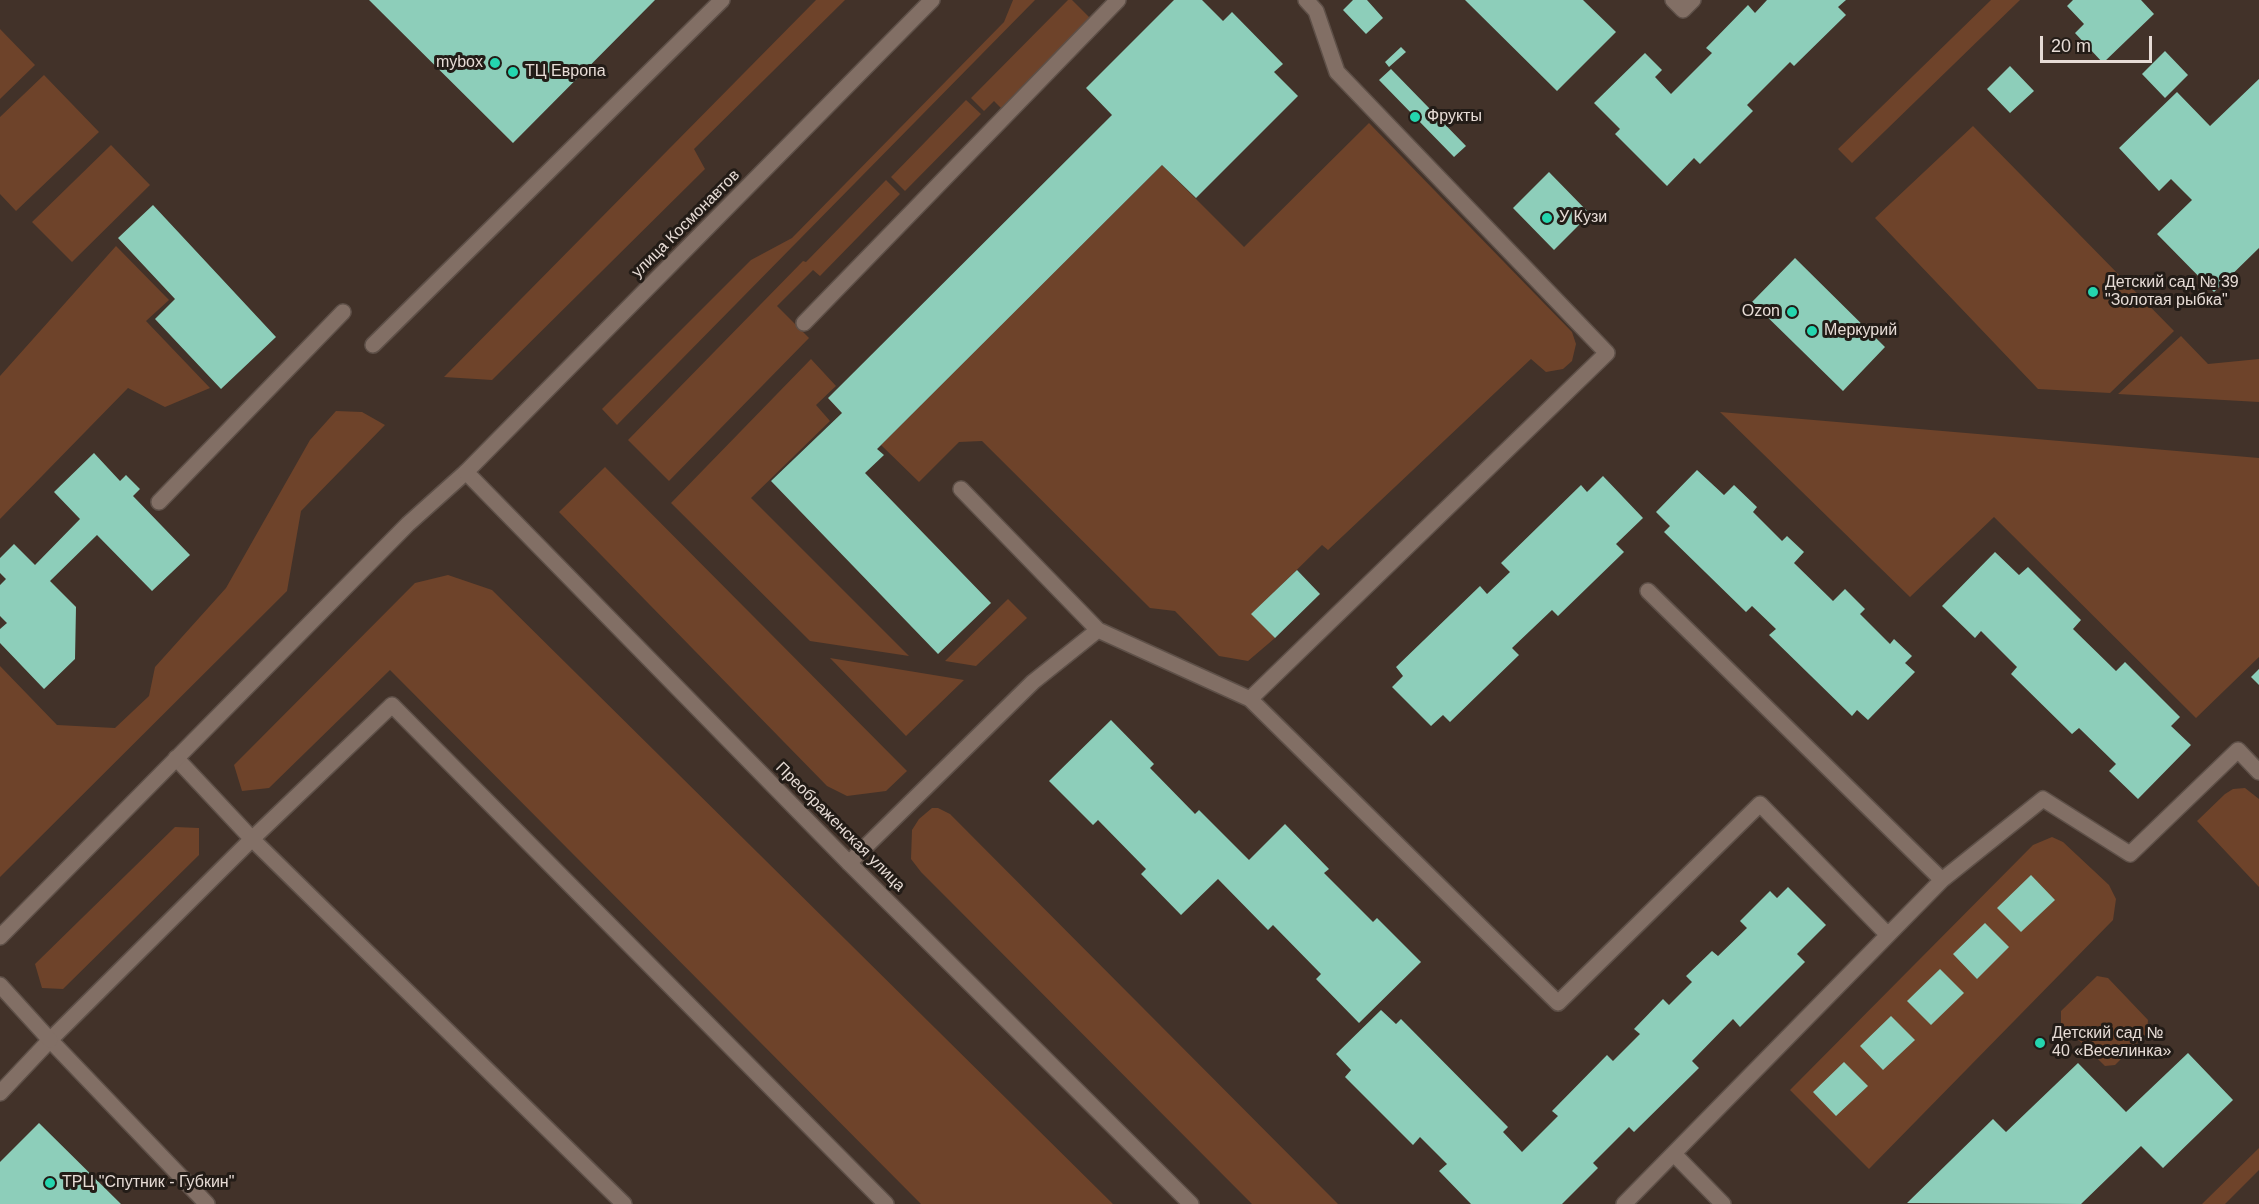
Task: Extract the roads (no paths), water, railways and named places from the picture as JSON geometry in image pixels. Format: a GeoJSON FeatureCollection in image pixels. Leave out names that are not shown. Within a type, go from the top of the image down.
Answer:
{"type":"FeatureCollection","features":[{"type":"Feature","properties":{"kind":"main road"},"geometry":{"type":"LineString","coordinates":[[373,345],[722,0]]}},
{"type":"Feature","properties":{"kind":"main road","name":"улица Космонавтов"},"geometry":{"type":"LineString","coordinates":[[0,937],[408,524],[466,472],[932,0]]}},
{"type":"Feature","properties":{"kind":"main road"},"geometry":{"type":"LineString","coordinates":[[804,322],[1118,0]]}},
{"type":"Feature","properties":{"kind":"main road"},"geometry":{"type":"LineString","coordinates":[[1250,699],[1607,353],[1337,72],[1316,11],[1306,0]]}},
{"type":"Feature","properties":{"kind":"main road"},"geometry":{"type":"LineString","coordinates":[[1673,0],[1683,10],[1693,0]]}},
{"type":"Feature","properties":{"kind":"main road"},"geometry":{"type":"LineString","coordinates":[[159,502],[343,312]]}},
{"type":"Feature","properties":{"kind":"main road","name":"Преображенская улица"},"geometry":{"type":"LineString","coordinates":[[466,472],[849,862],[1191,1204]]}},
{"type":"Feature","properties":{"kind":"main road"},"geometry":{"type":"LineString","coordinates":[[961,489],[1098,630],[1250,699],[1558,1003],[1760,804],[1887,934]]}},
{"type":"Feature","properties":{"kind":"main road"},"geometry":{"type":"LineString","coordinates":[[1648,591],[1942,880]]}},
{"type":"Feature","properties":{"kind":"main road"},"geometry":{"type":"LineString","coordinates":[[849,862],[1033,682],[1098,630]]}},
{"type":"Feature","properties":{"kind":"main road"},"geometry":{"type":"LineString","coordinates":[[0,1093],[50,1040],[252,839],[392,705],[886,1204]]}},
{"type":"Feature","properties":{"kind":"main road"},"geometry":{"type":"LineString","coordinates":[[1624,1204],[1942,880],[2043,800],[2130,854],[2238,750],[2259,772]]}},
{"type":"Feature","properties":{"kind":"main road"},"geometry":{"type":"LineString","coordinates":[[176,758],[252,839],[624,1204]]}},
{"type":"Feature","properties":{"kind":"main road"},"geometry":{"type":"LineString","coordinates":[[0,985],[207,1204]]}},
{"type":"Feature","properties":{"kind":"main road"},"geometry":{"type":"LineString","coordinates":[[1674,1154],[1723,1204]]}},
{"type":"Feature","properties":{"kind":"place","name":"mybox"},"geometry":{"type":"Point","coordinates":[495,63]}},
{"type":"Feature","properties":{"kind":"place","name":"ТЦ Европа"},"geometry":{"type":"Point","coordinates":[513,72]}},
{"type":"Feature","properties":{"kind":"place","name":"Фрукты"},"geometry":{"type":"Point","coordinates":[1415,117]}},
{"type":"Feature","properties":{"kind":"place","name":"У Кузи"},"geometry":{"type":"Point","coordinates":[1547,218]}},
{"type":"Feature","properties":{"kind":"place","name":"Детский сад № 39 \"Золотая рыбка\""},"geometry":{"type":"Point","coordinates":[2093,292]}},
{"type":"Feature","properties":{"kind":"place","name":"Ozon"},"geometry":{"type":"Point","coordinates":[1792,312]}},
{"type":"Feature","properties":{"kind":"place","name":"Меркурий"},"geometry":{"type":"Point","coordinates":[1812,331]}},
{"type":"Feature","properties":{"kind":"place","name":"Детский сад № 40 «Веселинка»"},"geometry":{"type":"Point","coordinates":[2040,1043]}},
{"type":"Feature","properties":{"kind":"place","name":"ТРЦ \"Спутник - Губкин\""},"geometry":{"type":"Point","coordinates":[50,1183]}}]}
